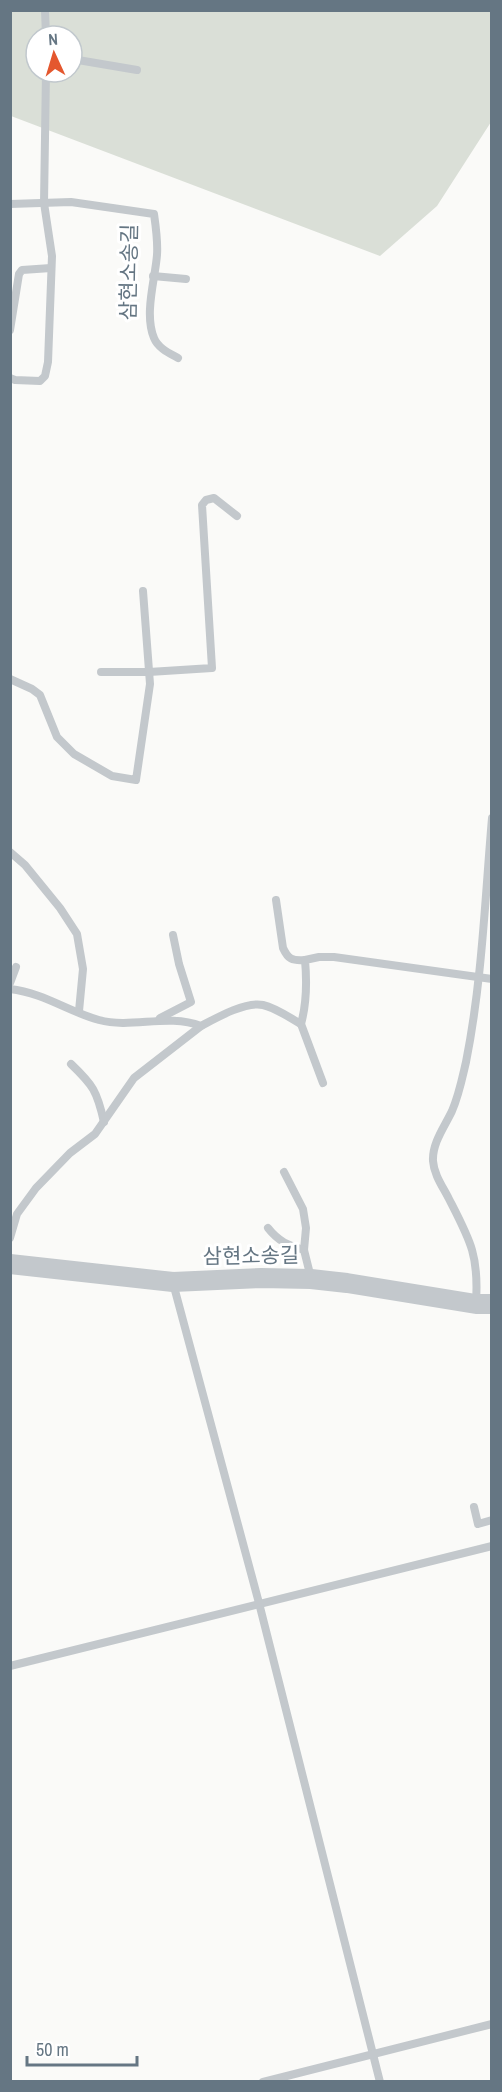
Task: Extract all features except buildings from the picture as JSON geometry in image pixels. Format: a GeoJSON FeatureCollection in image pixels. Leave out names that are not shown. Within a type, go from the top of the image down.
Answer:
{"type":"FeatureCollection","features":[{"type":"Feature","properties":{"kind":"street","name":"삼현소송길"},"geometry":{"type":"LineString","coordinates":[[10,1264],[173,1282],[261,1278],[347,1282],[484,1304]]}},
{"type":"Feature","properties":{"kind":"lane"},"geometry":{"type":"LineString","coordinates":[[84,61],[137,70]]}},
{"type":"Feature","properties":{"kind":"lane"},"geometry":{"type":"LineString","coordinates":[[10,378],[15,381],[40,381],[45,376],[48,362],[52,256],[44,203],[46,84]]}},
{"type":"Feature","properties":{"kind":"lane","name":"삼현소송길"},"geometry":{"type":"LineString","coordinates":[[10,204],[71,202],[154,213],[157,237],[151,315],[154,339],[162,349],[178,358]]}},
{"type":"Feature","properties":{"kind":"lane"},"geometry":{"type":"LineString","coordinates":[[10,330],[19,274],[22,270],[51,268]]}},
{"type":"Feature","properties":{"kind":"lane"},"geometry":{"type":"LineString","coordinates":[[153,276],[186,279]]}},
{"type":"Feature","properties":{"kind":"lane"},"geometry":{"type":"LineString","coordinates":[[101,672],[212,668],[202,505],[206,500],[214,498],[237,516]]}},
{"type":"Feature","properties":{"kind":"lane"},"geometry":{"type":"LineString","coordinates":[[10,679],[40,695],[57,737],[74,754],[112,776],[136,780],[150,684],[143,591]]}},
{"type":"Feature","properties":{"kind":"lane"},"geometry":{"type":"LineString","coordinates":[[484,1304],[468,1236],[436,1174],[433,1161],[440,1134],[460,1091],[469,1046],[479,977],[492,818]]}},
{"type":"Feature","properties":{"kind":"lane"},"geometry":{"type":"LineString","coordinates":[[10,852],[25,865],[60,908],[77,934],[83,969],[79,1011]]}},
{"type":"Feature","properties":{"kind":"lane"},"geometry":{"type":"LineString","coordinates":[[276,900],[283,948],[289,958],[305,960],[334,957],[492,979]]}},
{"type":"Feature","properties":{"kind":"lane"},"geometry":{"type":"LineString","coordinates":[[154,1021],[191,1002],[173,935]]}},
{"type":"Feature","properties":{"kind":"lane"},"geometry":{"type":"LineString","coordinates":[[305,960],[306,997],[301,1024],[323,1083]]}},
{"type":"Feature","properties":{"kind":"lane"},"geometry":{"type":"LineString","coordinates":[[10,983],[16,967]]}},
{"type":"Feature","properties":{"kind":"lane"},"geometry":{"type":"LineString","coordinates":[[10,988],[41,996],[98,1019],[117,1023],[182,1020],[201,1026]]}},
{"type":"Feature","properties":{"kind":"lane"},"geometry":{"type":"LineString","coordinates":[[10,1238],[17,1214],[36,1188],[70,1153],[95,1134],[134,1078],[201,1026],[225,1014],[253,1005],[264,1005],[301,1024]]}},
{"type":"Feature","properties":{"kind":"lane"},"geometry":{"type":"LineString","coordinates":[[71,1064],[97,1093],[104,1122]]}},
{"type":"Feature","properties":{"kind":"lane"},"geometry":{"type":"LineString","coordinates":[[284,1172],[303,1209],[306,1228],[304,1250],[311,1279]]}},
{"type":"Feature","properties":{"kind":"lane"},"geometry":{"type":"LineString","coordinates":[[268,1228],[283,1244],[304,1250]]}},
{"type":"Feature","properties":{"kind":"lane"},"geometry":{"type":"LineString","coordinates":[[173,1282],[259,1604],[380,2082]]}},
{"type":"Feature","properties":{"kind":"lane"},"geometry":{"type":"LineString","coordinates":[[474,1507],[478,1524],[492,1520]]}},
{"type":"Feature","properties":{"kind":"lane"},"geometry":{"type":"LineString","coordinates":[[10,1666],[492,1546]]}},
{"type":"Feature","properties":{"kind":"lane"},"geometry":{"type":"LineString","coordinates":[[263,2082],[492,2024]]}},
{"type":"Feature","properties":{"kind":"shaded area"},"geometry":{"type":"Polygon","coordinates":[[[10,11],[491,11],[491,122],[437,206],[380,256],[11,116],[10,11]]]}}]}
